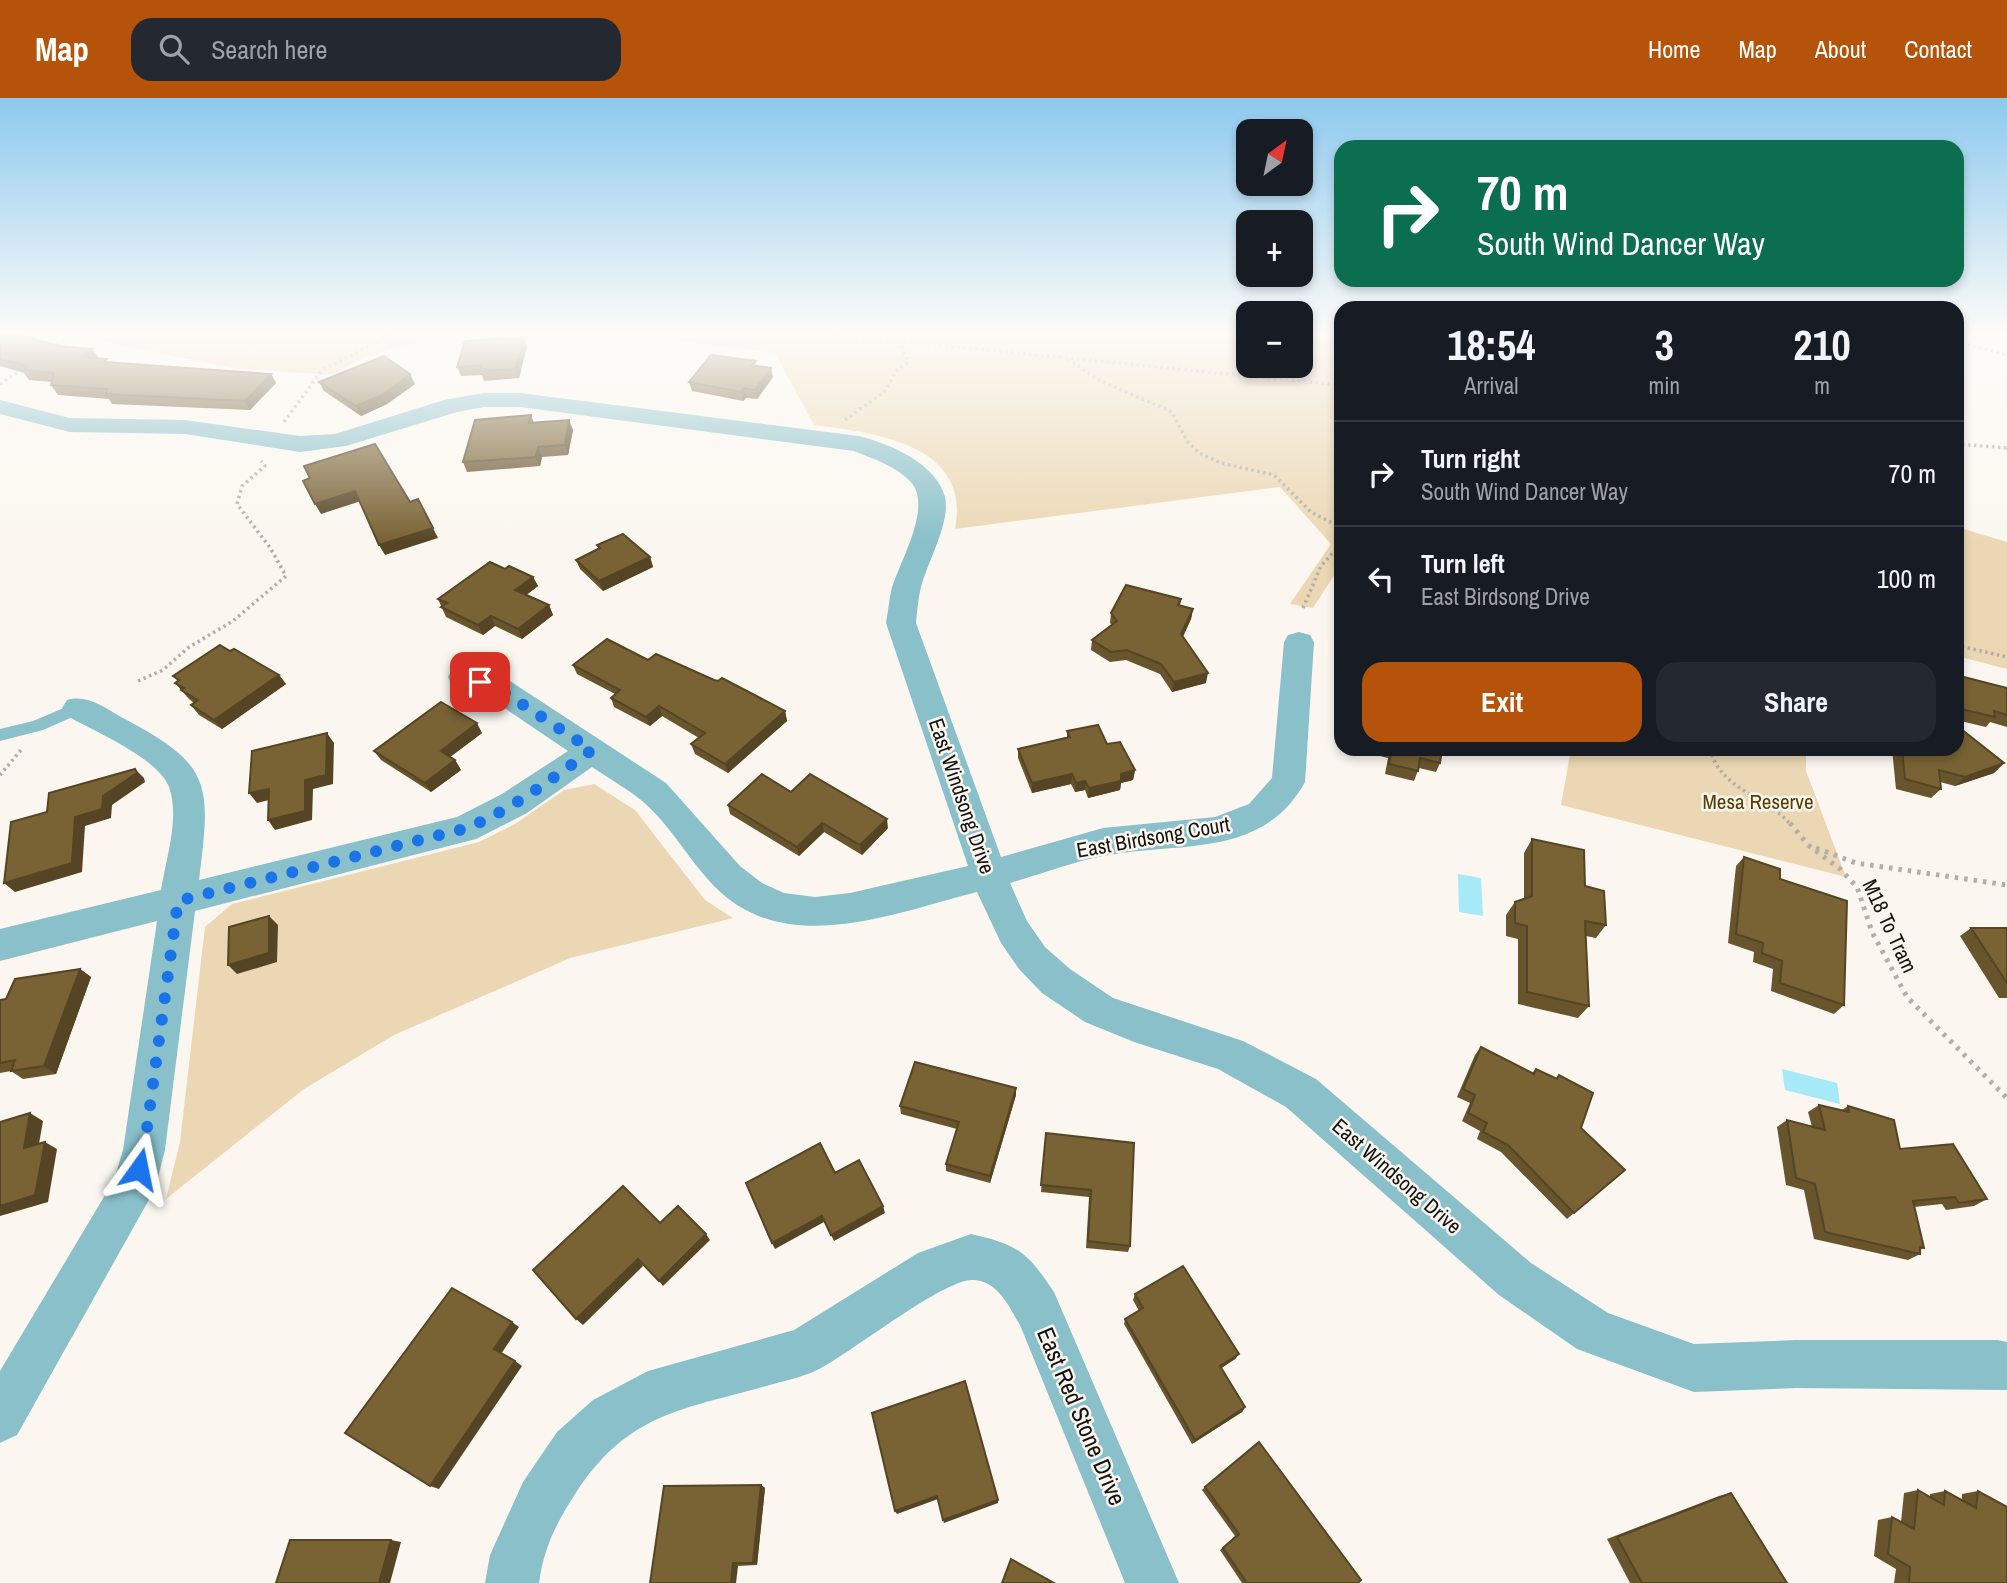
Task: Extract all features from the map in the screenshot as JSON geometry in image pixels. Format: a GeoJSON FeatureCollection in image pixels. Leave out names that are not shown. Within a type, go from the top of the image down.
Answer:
{"type":"FeatureCollection","features":[{"type":"Feature","properties":{"kind":"street","name":"East Windsong Drive"},"geometry":{"type":"LineString","coordinates":[[0,407],[70,425],[196,428],[300,444],[350,438],[464,403]]}},
{"type":"Feature","properties":{"kind":"street","name":"East Windsong Drive"},"geometry":{"type":"LineString","coordinates":[[545,403],[859,444],[886,453],[909,465],[924,480],[934,500],[930,523],[901,603],[901,623],[990,875],[1014,932],[1032,958],[1056,981],[1099,1010],[1229,1054],[1301,1093],[1515,1279],[1594,1332],[1694,1368],[1796,1364],[2007,1366]]}},
{"type":"Feature","properties":{"kind":"street","name":"East Birdsong Court"},"geometry":{"type":"LineString","coordinates":[[463,677],[496,687],[654,792],[727,876],[749,894],[780,908],[815,912],[850,908],[990,875],[1103,842],[1217,830],[1261,813],[1289,782],[1299,642]]}},
{"type":"Feature","properties":{"kind":"street"},"geometry":{"type":"LineString","coordinates":[[0,1418],[133,1189],[144,1150],[189,819],[188,797],[182,777],[169,761],[78,708]]}},
{"type":"Feature","properties":{"kind":"street"},"geometry":{"type":"LineString","coordinates":[[0,945],[464,829],[497,816],[526,799],[592,750]]}},
{"type":"Feature","properties":{"kind":"street","name":"East Red Stone Drive"},"geometry":{"type":"LineString","coordinates":[[512,1583],[516,1555],[541,1500],[575,1450],[610,1417],[648,1395],[804,1350],[934,1269],[971,1257],[994,1262],[1014,1275],[1037,1309],[1152,1583]]}},
{"type":"Feature","properties":{"kind":"lane"},"geometry":{"type":"LineString","coordinates":[[0,735],[37,726],[78,708]]}},
{"type":"Feature","properties":{"kind":"path"},"geometry":{"type":"LineString","coordinates":[[280,428],[298,403]]}},
{"type":"Feature","properties":{"kind":"path"},"geometry":{"type":"LineString","coordinates":[[842,423],[869,403]]}},
{"type":"Feature","properties":{"kind":"path"},"geometry":{"type":"LineString","coordinates":[[1152,403],[1172,412],[1187,441],[1199,453],[1222,463],[1255,468],[1274,475],[1311,512],[1334,524]]}},
{"type":"Feature","properties":{"kind":"path"},"geometry":{"type":"LineString","coordinates":[[1964,445],[2007,449]]}},
{"type":"Feature","properties":{"kind":"path"},"geometry":{"type":"LineString","coordinates":[[138,681],[163,670],[188,647],[233,621],[286,576],[271,549],[237,504],[236,499],[248,477],[265,466],[261,457]]}},
{"type":"Feature","properties":{"kind":"path"},"geometry":{"type":"LineString","coordinates":[[1303,608],[1321,566],[1334,552]]}},
{"type":"Feature","properties":{"kind":"path"},"geometry":{"type":"LineString","coordinates":[[1964,647],[2007,657]]}},
{"type":"Feature","properties":{"kind":"path","name":"M18 To Tram"},"geometry":{"type":"LineString","coordinates":[[1712,756],[1715,764],[1740,789],[1786,818],[1807,844],[1839,867],[1857,887],[1885,960],[1907,997],[2007,1098]]}},
{"type":"Feature","properties":{"kind":"path"},"geometry":{"type":"LineString","coordinates":[[1807,844],[1856,863],[2007,885]]}},
{"type":"Feature","properties":{"kind":"green space"},"geometry":{"type":"Polygon","coordinates":[[[802,403],[1334,403],[1334,575],[1313,608],[1290,604],[1331,544],[1280,487],[955,529],[956,500],[949,478],[934,461],[914,448],[864,433],[814,425],[802,403]]]}},
{"type":"Feature","properties":{"kind":"green space"},"geometry":{"type":"Polygon","coordinates":[[[1964,529],[2007,542],[2007,669],[1964,658],[1964,529]]]}},
{"type":"Feature","properties":{"kind":"green space","name":"Mesa Reserve"},"geometry":{"type":"Polygon","coordinates":[[[1570,756],[1806,756],[1806,771],[1846,877],[1561,805],[1570,756]]]}},
{"type":"Feature","properties":{"kind":"green space"},"geometry":{"type":"Polygon","coordinates":[[[594,784],[635,810],[705,900],[733,918],[570,958],[394,1035],[304,1089],[166,1199],[180,1142],[205,927],[232,904],[479,842],[515,824],[564,790],[594,784]]]}},
{"type":"Feature","properties":{"kind":"water"},"geometry":{"type":"Polygon","coordinates":[[[1458,874],[1481,878],[1483,916],[1459,912],[1458,874]]]}},
{"type":"Feature","properties":{"kind":"water"},"geometry":{"type":"Polygon","coordinates":[[[1782,1069],[1837,1083],[1840,1104],[1785,1090],[1782,1069]]]}},
{"type":"Feature","properties":{"kind":"building"},"geometry":{"type":"Polygon","coordinates":[[[531,415],[529,423],[569,420],[565,445],[538,447],[536,457],[463,462],[475,420],[531,415]]]}},
{"type":"Feature","properties":{"kind":"building"},"geometry":{"type":"Polygon","coordinates":[[[375,444],[410,502],[418,499],[433,528],[379,545],[355,491],[315,504],[303,481],[310,478],[304,466],[375,444]]]}},
{"type":"Feature","properties":{"kind":"building"},"geometry":{"type":"Polygon","coordinates":[[[623,534],[650,557],[599,581],[576,560],[600,548],[597,545],[623,534]]]}},
{"type":"Feature","properties":{"kind":"building"},"geometry":{"type":"Polygon","coordinates":[[[490,562],[505,569],[509,566],[533,577],[515,590],[549,605],[518,629],[491,616],[478,625],[441,607],[447,603],[438,599],[490,562]]]}},
{"type":"Feature","properties":{"kind":"building"},"geometry":{"type":"Polygon","coordinates":[[[1126,585],[1181,599],[1178,605],[1193,609],[1181,634],[1208,673],[1174,682],[1161,664],[1127,650],[1111,652],[1092,640],[1117,621],[1111,613],[1126,585]]]}},
{"type":"Feature","properties":{"kind":"building"},"geometry":{"type":"Polygon","coordinates":[[[607,639],[648,660],[656,654],[714,680],[722,678],[785,711],[725,764],[691,744],[705,733],[659,706],[646,717],[611,698],[620,690],[573,665],[607,639]]]}},
{"type":"Feature","properties":{"kind":"building"},"geometry":{"type":"Polygon","coordinates":[[[220,645],[230,651],[234,649],[279,675],[214,720],[191,705],[198,700],[181,690],[184,688],[175,683],[179,680],[173,676],[220,645]]]}},
{"type":"Feature","properties":{"kind":"building"},"geometry":{"type":"Polygon","coordinates":[[[1964,677],[2007,688],[2007,715],[1994,711],[1995,717],[1964,710],[1964,677]]]}},
{"type":"Feature","properties":{"kind":"building"},"geometry":{"type":"Polygon","coordinates":[[[441,702],[477,723],[441,751],[455,760],[425,783],[374,751],[441,702]]]}},
{"type":"Feature","properties":{"kind":"building"},"geometry":{"type":"Polygon","coordinates":[[[1098,725],[1107,744],[1120,742],[1135,770],[1121,774],[1121,781],[1089,788],[1085,781],[1076,783],[1072,774],[1032,783],[1018,749],[1070,737],[1067,731],[1098,725]]]}},
{"type":"Feature","properties":{"kind":"building"},"geometry":{"type":"Polygon","coordinates":[[[1964,731],[2004,763],[1965,777],[1939,770],[1941,789],[1905,779],[1903,756],[1964,756],[1964,731]]]}},
{"type":"Feature","properties":{"kind":"building"},"geometry":{"type":"Polygon","coordinates":[[[327,733],[326,775],[305,780],[305,811],[268,820],[269,789],[249,793],[252,751],[327,733]]]}},
{"type":"Feature","properties":{"kind":"building"},"geometry":{"type":"Polygon","coordinates":[[[1391,756],[1441,756],[1440,763],[1420,758],[1418,771],[1389,764],[1391,756]]]}},
{"type":"Feature","properties":{"kind":"building"},"geometry":{"type":"Polygon","coordinates":[[[135,769],[137,773],[103,796],[102,809],[75,817],[72,863],[4,883],[11,822],[47,812],[49,793],[135,769]]]}},
{"type":"Feature","properties":{"kind":"building"},"geometry":{"type":"Polygon","coordinates":[[[762,774],[791,792],[810,774],[887,819],[860,845],[822,823],[797,847],[728,805],[762,774]]]}},
{"type":"Feature","properties":{"kind":"building"},"geometry":{"type":"Polygon","coordinates":[[[1532,839],[1584,850],[1585,886],[1604,891],[1606,925],[1585,921],[1589,1006],[1527,992],[1527,926],[1515,923],[1515,902],[1532,896],[1532,839]]]}},
{"type":"Feature","properties":{"kind":"building"},"geometry":{"type":"Polygon","coordinates":[[[1744,857],[1780,869],[1780,879],[1847,901],[1844,1005],[1780,983],[1782,961],[1762,953],[1763,943],[1736,934],[1744,857]]]}},
{"type":"Feature","properties":{"kind":"building"},"geometry":{"type":"Polygon","coordinates":[[[269,916],[269,953],[228,965],[229,927],[269,916]]]}},
{"type":"Feature","properties":{"kind":"building"},"geometry":{"type":"Polygon","coordinates":[[[1971,928],[2007,928],[2007,983],[1971,928]]]}},
{"type":"Feature","properties":{"kind":"building"},"geometry":{"type":"Polygon","coordinates":[[[80,969],[44,1066],[11,1071],[15,1060],[0,1063],[0,1000],[6,999],[15,979],[80,969]]]}},
{"type":"Feature","properties":{"kind":"building"},"geometry":{"type":"Polygon","coordinates":[[[1481,1047],[1534,1074],[1536,1069],[1557,1079],[1559,1075],[1593,1093],[1581,1128],[1625,1170],[1574,1213],[1508,1145],[1483,1132],[1487,1123],[1468,1113],[1475,1095],[1463,1089],[1481,1047]]]}},
{"type":"Feature","properties":{"kind":"building"},"geometry":{"type":"Polygon","coordinates":[[[915,1062],[1016,1088],[990,1176],[946,1164],[959,1122],[900,1106],[915,1062]]]}},
{"type":"Feature","properties":{"kind":"building"},"geometry":{"type":"Polygon","coordinates":[[[1819,1105],[1849,1112],[1848,1106],[1894,1120],[1900,1149],[1953,1144],[1987,1199],[1959,1203],[1955,1197],[1913,1201],[1924,1248],[1920,1247],[1920,1254],[1825,1232],[1815,1184],[1796,1178],[1787,1120],[1825,1130],[1819,1105]]]}},
{"type":"Feature","properties":{"kind":"building"},"geometry":{"type":"Polygon","coordinates":[[[30,1113],[24,1148],[45,1142],[35,1195],[0,1206],[0,1122],[30,1113]]]}},
{"type":"Feature","properties":{"kind":"building"},"geometry":{"type":"Polygon","coordinates":[[[1046,1133],[1134,1143],[1130,1246],[1088,1241],[1091,1190],[1041,1185],[1046,1133]]]}},
{"type":"Feature","properties":{"kind":"building"},"geometry":{"type":"Polygon","coordinates":[[[820,1143],[835,1173],[859,1160],[883,1206],[831,1235],[822,1216],[772,1243],[746,1183],[820,1143]]]}},
{"type":"Feature","properties":{"kind":"building"},"geometry":{"type":"Polygon","coordinates":[[[623,1186],[660,1223],[678,1206],[706,1234],[659,1281],[638,1259],[576,1319],[533,1270],[623,1186]]]}},
{"type":"Feature","properties":{"kind":"building"},"geometry":{"type":"Polygon","coordinates":[[[1183,1266],[1239,1354],[1220,1366],[1245,1407],[1195,1440],[1125,1319],[1143,1308],[1135,1294],[1183,1266]]]}},
{"type":"Feature","properties":{"kind":"building"},"geometry":{"type":"Polygon","coordinates":[[[452,1288],[512,1322],[494,1349],[515,1361],[430,1486],[345,1433],[452,1288]]]}},
{"type":"Feature","properties":{"kind":"building"},"geometry":{"type":"Polygon","coordinates":[[[965,1381],[998,1500],[943,1520],[937,1496],[895,1511],[872,1413],[965,1381]]]}},
{"type":"Feature","properties":{"kind":"building"},"geometry":{"type":"Polygon","coordinates":[[[1259,1442],[1361,1580],[1358,1583],[1247,1583],[1223,1548],[1239,1534],[1205,1487],[1259,1442]]]}},
{"type":"Feature","properties":{"kind":"building"},"geometry":{"type":"Polygon","coordinates":[[[761,1485],[753,1563],[733,1563],[731,1583],[650,1583],[664,1486],[761,1485]]]}},
{"type":"Feature","properties":{"kind":"building"},"geometry":{"type":"Polygon","coordinates":[[[1918,1490],[1944,1505],[1945,1491],[1976,1508],[1978,1491],[2007,1507],[2007,1583],[1909,1583],[1910,1567],[1888,1554],[1892,1517],[1914,1529],[1918,1490]]]}},
{"type":"Feature","properties":{"kind":"building"},"geometry":{"type":"Polygon","coordinates":[[[1731,1493],[1787,1583],[1642,1583],[1617,1537],[1731,1493]]]}},
{"type":"Feature","properties":{"kind":"building"},"geometry":{"type":"Polygon","coordinates":[[[290,1540],[391,1540],[379,1583],[276,1583],[290,1540]]]}},
{"type":"Feature","properties":{"kind":"building"},"geometry":{"type":"Polygon","coordinates":[[[1011,1559],[1054,1583],[1002,1583],[1011,1559]]]}},
{"type":"Feature","properties":{"kind":"route"},"geometry":{"type":"LineString","coordinates":[[139,1169],[144,1150],[178,901],[464,829],[497,816],[526,799],[592,750],[496,687],[480,682]]}}]}
